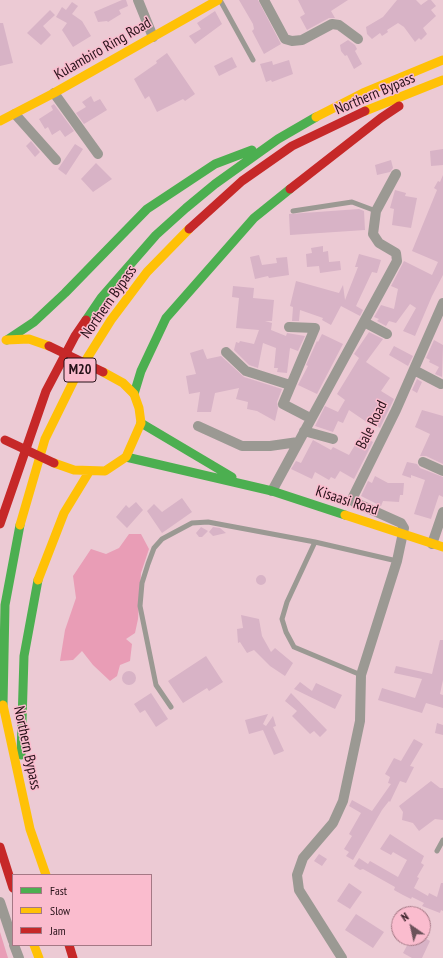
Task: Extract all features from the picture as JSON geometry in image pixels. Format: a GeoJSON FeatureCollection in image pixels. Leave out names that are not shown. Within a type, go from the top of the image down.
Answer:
{"type":"FeatureCollection","features":[{"type":"Feature","properties":{"kind":"main road","name":"Kulambiro Ring Road"},"geometry":{"type":"LineString","coordinates":[[0,121],[54,93],[219,0]]}},
{"type":"Feature","properties":{"kind":"main road","name":"Northern Bypass"},"geometry":{"type":"LineString","coordinates":[[0,524],[19,465],[46,391],[75,336],[101,298],[156,235],[186,208],[278,139],[315,117],[363,93],[443,60]]}},
{"type":"Feature","properties":{"kind":"main road","name":"Northern Bypass"},"geometry":{"type":"LineString","coordinates":[[46,874],[30,829],[3,710],[5,604],[22,514],[45,439],[76,376],[111,320],[147,272],[194,224],[242,181],[292,146],[360,114],[439,82]]}},
{"type":"Feature","properties":{"kind":"main road"},"geometry":{"type":"LineString","coordinates":[[3,438],[54,463],[74,470],[90,472],[105,471],[126,457],[141,423],[134,394],[141,371],[166,318],[254,218],[381,118],[439,82]]}},
{"type":"Feature","properties":{"kind":"main road"},"geometry":{"type":"LineString","coordinates":[[3,341],[34,322],[65,293],[147,209],[215,164],[278,139]]}},
{"type":"Feature","properties":{"kind":"main road"},"geometry":{"type":"LineString","coordinates":[[3,341],[29,339],[48,346],[123,383],[134,394]]}},
{"type":"Feature","properties":{"kind":"main road","name":"Kisaasi Road"},"geometry":{"type":"LineString","coordinates":[[141,423],[242,483]]}},
{"type":"Feature","properties":{"kind":"main road","name":"Kisaasi Road"},"geometry":{"type":"LineString","coordinates":[[126,457],[272,491],[443,547]]}},
{"type":"Feature","properties":{"kind":"main road"},"geometry":{"type":"LineString","coordinates":[[30,829],[20,744],[24,656],[38,581],[64,513],[90,472]]}},
{"type":"Feature","properties":{"kind":"main road"},"geometry":{"type":"LineString","coordinates":[[0,847],[12,885]]}},
{"type":"Feature","properties":{"kind":"main road"},"geometry":{"type":"LineString","coordinates":[[34,946],[39,958]]}},
{"type":"Feature","properties":{"kind":"main road"},"geometry":{"type":"LineString","coordinates":[[69,946],[73,958]]}},
{"type":"Feature","properties":{"kind":"street"},"geometry":{"type":"LineString","coordinates":[[138,0],[153,37]]}},
{"type":"Feature","properties":{"kind":"street"},"geometry":{"type":"LineString","coordinates":[[264,0],[285,39],[292,41],[302,40],[332,24],[339,25],[358,40]]}},
{"type":"Feature","properties":{"kind":"street"},"geometry":{"type":"LineString","coordinates":[[54,93],[98,154]]}},
{"type":"Feature","properties":{"kind":"street"},"geometry":{"type":"LineString","coordinates":[[15,114],[56,160]]}},
{"type":"Feature","properties":{"kind":"street"},"geometry":{"type":"LineString","coordinates":[[272,491],[310,418],[397,261],[398,256],[396,253],[379,243],[372,234],[376,211],[396,174]]}},
{"type":"Feature","properties":{"kind":"street","name":"Bale Road"},"geometry":{"type":"LineString","coordinates":[[404,534],[404,528],[401,523],[354,502],[353,497],[396,410],[443,303]]}},
{"type":"Feature","properties":{"kind":"street"},"geometry":{"type":"LineString","coordinates":[[364,322],[387,334]]}},
{"type":"Feature","properties":{"kind":"street"},"geometry":{"type":"LineString","coordinates":[[289,326],[315,328],[283,404],[310,418]]}},
{"type":"Feature","properties":{"kind":"street"},"geometry":{"type":"LineString","coordinates":[[226,352],[246,371],[290,385]]}},
{"type":"Feature","properties":{"kind":"street"},"geometry":{"type":"LineString","coordinates":[[414,370],[441,384]]}},
{"type":"Feature","properties":{"kind":"street"},"geometry":{"type":"LineString","coordinates":[[198,426],[242,446],[270,446],[298,442]]}},
{"type":"Feature","properties":{"kind":"street"},"geometry":{"type":"LineString","coordinates":[[304,430],[333,439]]}},
{"type":"Feature","properties":{"kind":"street"},"geometry":{"type":"LineString","coordinates":[[423,462],[443,471]]}},
{"type":"Feature","properties":{"kind":"street"},"geometry":{"type":"LineString","coordinates":[[432,544],[443,512]]}},
{"type":"Feature","properties":{"kind":"street"},"geometry":{"type":"LineString","coordinates":[[342,958],[299,890],[297,875],[303,858],[333,823],[343,801],[360,721],[361,675],[404,534]]}},
{"type":"Feature","properties":{"kind":"street"},"geometry":{"type":"LineString","coordinates":[[0,902],[12,938]]}},
{"type":"Feature","properties":{"kind":"street"},"geometry":{"type":"LineString","coordinates":[[14,946],[19,958]]}},
{"type":"Feature","properties":{"kind":"lane"},"geometry":{"type":"LineString","coordinates":[[219,0],[253,60]]}},
{"type":"Feature","properties":{"kind":"lane"},"geometry":{"type":"LineString","coordinates":[[293,211],[352,202],[376,211]]}},
{"type":"Feature","properties":{"kind":"lane"},"geometry":{"type":"LineString","coordinates":[[171,707],[156,685],[140,606],[142,583],[154,548],[162,540],[192,523],[208,522],[315,542],[397,561]]}},
{"type":"Feature","properties":{"kind":"lane"},"geometry":{"type":"LineString","coordinates":[[315,542],[287,602],[282,619],[286,632],[294,647],[361,675]]}},
{"type":"Feature","properties":{"kind":"lane"},"geometry":{"type":"LineString","coordinates":[[437,852],[443,840]]}},
{"type":"Feature","properties":{"kind":"shaded area"},"geometry":{"type":"Polygon","coordinates":[[[129,534],[141,534],[149,549],[141,573],[138,619],[135,633],[126,639],[132,644],[130,661],[120,665],[117,676],[110,681],[93,665],[82,651],[73,660],[60,661],[65,630],[76,598],[73,576],[91,549],[106,554],[119,548],[129,534]]]}},
{"type":"Feature","properties":{"kind":"shaded area"},"geometry":{"type":"Polygon","coordinates":[[[0,932],[8,958],[0,958],[0,932]]]}},
{"type":"Feature","properties":{"kind":"building"},"geometry":{"type":"Polygon","coordinates":[[[122,0],[126,0],[128,6],[119,10],[121,14],[108,22],[98,22],[94,12],[122,0]]]}},
{"type":"Feature","properties":{"kind":"building"},"geometry":{"type":"Polygon","coordinates":[[[239,0],[258,0],[281,44],[264,54],[252,31],[254,29],[253,24],[239,0]]]}},
{"type":"Feature","properties":{"kind":"building"},"geometry":{"type":"Polygon","coordinates":[[[298,0],[348,0],[331,11],[335,18],[329,18],[307,30],[300,17],[305,14],[298,0]]]}},
{"type":"Feature","properties":{"kind":"building"},"geometry":{"type":"Polygon","coordinates":[[[397,0],[416,0],[421,5],[428,0],[431,0],[436,6],[431,10],[436,16],[423,28],[427,34],[421,40],[419,38],[415,42],[404,27],[398,23],[387,30],[388,32],[382,36],[380,33],[372,39],[367,34],[366,27],[383,17],[397,0]]]}},
{"type":"Feature","properties":{"kind":"building"},"geometry":{"type":"Polygon","coordinates":[[[72,2],[78,6],[72,14],[82,21],[91,36],[73,47],[62,30],[67,23],[56,17],[62,7],[66,10],[72,2]]]}},
{"type":"Feature","properties":{"kind":"building"},"geometry":{"type":"Polygon","coordinates":[[[50,10],[55,15],[43,26],[51,35],[41,45],[27,33],[50,10]]]}},
{"type":"Feature","properties":{"kind":"building"},"geometry":{"type":"Polygon","coordinates":[[[215,11],[222,24],[195,44],[189,36],[201,29],[197,23],[215,11]]]}},
{"type":"Feature","properties":{"kind":"building"},"geometry":{"type":"Polygon","coordinates":[[[0,23],[3,23],[13,63],[0,66],[0,23]]]}},
{"type":"Feature","properties":{"kind":"building"},"geometry":{"type":"Polygon","coordinates":[[[348,40],[355,45],[357,49],[355,51],[362,64],[354,69],[347,55],[345,56],[341,51],[340,45],[348,40]]]}},
{"type":"Feature","properties":{"kind":"building"},"geometry":{"type":"Polygon","coordinates":[[[167,53],[195,94],[185,101],[183,99],[157,112],[149,96],[145,99],[134,79],[157,63],[156,61],[167,53]]]}},
{"type":"Feature","properties":{"kind":"building"},"geometry":{"type":"Polygon","coordinates":[[[232,57],[237,67],[219,76],[214,66],[232,57]]]}},
{"type":"Feature","properties":{"kind":"building"},"geometry":{"type":"Polygon","coordinates":[[[289,60],[293,74],[272,82],[271,80],[266,82],[260,64],[272,61],[273,65],[289,60]]]}},
{"type":"Feature","properties":{"kind":"building"},"geometry":{"type":"Polygon","coordinates":[[[91,96],[94,102],[100,99],[107,110],[84,124],[76,113],[86,107],[82,102],[91,96]]]}},
{"type":"Feature","properties":{"kind":"building"},"geometry":{"type":"Polygon","coordinates":[[[54,104],[74,131],[65,137],[60,130],[52,135],[48,127],[45,129],[39,119],[53,110],[51,106],[54,104]]]}},
{"type":"Feature","properties":{"kind":"building"},"geometry":{"type":"Polygon","coordinates":[[[31,141],[40,152],[35,157],[26,146],[31,141]]]}},
{"type":"Feature","properties":{"kind":"building"},"geometry":{"type":"Polygon","coordinates":[[[75,144],[83,149],[66,175],[58,169],[75,144]]]}},
{"type":"Feature","properties":{"kind":"building"},"geometry":{"type":"Polygon","coordinates":[[[443,149],[443,165],[431,166],[430,151],[443,149]]]}},
{"type":"Feature","properties":{"kind":"building"},"geometry":{"type":"Polygon","coordinates":[[[391,160],[393,168],[390,172],[377,175],[375,165],[391,160]]]}},
{"type":"Feature","properties":{"kind":"building"},"geometry":{"type":"Polygon","coordinates":[[[96,163],[112,179],[93,192],[81,179],[96,163]]]}},
{"type":"Feature","properties":{"kind":"building"},"geometry":{"type":"Polygon","coordinates":[[[443,175],[443,275],[432,296],[415,336],[403,331],[416,308],[410,304],[396,323],[389,321],[386,326],[377,321],[379,319],[374,317],[381,305],[394,309],[398,289],[391,286],[404,261],[432,275],[438,262],[412,251],[437,190],[434,188],[438,181],[440,182],[443,175]]]}},
{"type":"Feature","properties":{"kind":"building"},"geometry":{"type":"Polygon","coordinates":[[[395,190],[406,193],[405,196],[417,198],[411,228],[392,225],[394,209],[390,208],[395,190]]]}},
{"type":"Feature","properties":{"kind":"building"},"geometry":{"type":"Polygon","coordinates":[[[359,209],[364,211],[365,230],[290,235],[289,214],[359,209]]]}},
{"type":"Feature","properties":{"kind":"building"},"geometry":{"type":"Polygon","coordinates":[[[323,246],[323,252],[328,251],[329,262],[340,261],[341,270],[320,273],[319,266],[307,267],[306,254],[312,253],[311,248],[323,246]]]}},
{"type":"Feature","properties":{"kind":"building"},"geometry":{"type":"Polygon","coordinates":[[[359,254],[381,260],[377,273],[372,272],[356,306],[363,310],[360,316],[341,306],[331,325],[322,320],[323,318],[300,310],[299,321],[292,321],[293,307],[290,306],[296,281],[339,293],[343,285],[345,300],[358,267],[355,267],[359,254]]]}},
{"type":"Feature","properties":{"kind":"building"},"geometry":{"type":"Polygon","coordinates":[[[259,255],[262,265],[277,263],[276,258],[287,257],[289,275],[269,278],[268,276],[255,279],[250,257],[259,255]]]}},
{"type":"Feature","properties":{"kind":"building"},"geometry":{"type":"Polygon","coordinates":[[[233,286],[254,288],[253,298],[274,300],[272,321],[265,321],[272,323],[271,330],[286,336],[287,333],[305,336],[298,351],[290,348],[287,373],[277,372],[278,368],[274,368],[276,348],[263,343],[258,368],[249,365],[234,350],[236,342],[239,343],[240,341],[254,344],[259,330],[236,328],[239,298],[232,297],[233,286]]]}},
{"type":"Feature","properties":{"kind":"building"},"geometry":{"type":"Polygon","coordinates":[[[369,332],[383,339],[366,362],[390,378],[381,391],[394,399],[380,428],[372,423],[371,425],[349,410],[343,423],[338,421],[333,432],[315,426],[325,406],[338,412],[345,400],[337,394],[359,358],[354,354],[369,332]]]}},
{"type":"Feature","properties":{"kind":"building"},"geometry":{"type":"Polygon","coordinates":[[[322,334],[343,344],[317,394],[298,385],[308,366],[306,365],[317,341],[318,342],[322,334]]]}},
{"type":"Feature","properties":{"kind":"building"},"geometry":{"type":"Polygon","coordinates":[[[434,340],[443,345],[442,377],[435,374],[439,367],[429,362],[430,360],[426,358],[434,340]]]}},
{"type":"Feature","properties":{"kind":"building"},"geometry":{"type":"Polygon","coordinates":[[[394,346],[413,356],[408,366],[389,355],[394,346]]]}},
{"type":"Feature","properties":{"kind":"building"},"geometry":{"type":"Polygon","coordinates":[[[203,349],[207,359],[221,356],[244,377],[282,389],[277,402],[278,408],[275,421],[257,411],[247,409],[248,402],[236,399],[239,388],[215,393],[211,412],[197,412],[200,392],[189,394],[186,376],[196,374],[190,353],[203,349]]]}},
{"type":"Feature","properties":{"kind":"building"},"geometry":{"type":"Polygon","coordinates":[[[417,379],[422,382],[417,393],[412,390],[417,379]]]}},
{"type":"Feature","properties":{"kind":"building"},"geometry":{"type":"Polygon","coordinates":[[[422,410],[443,416],[443,464],[426,456],[420,456],[430,434],[415,427],[422,410]]]}},
{"type":"Feature","properties":{"kind":"building"},"geometry":{"type":"Polygon","coordinates":[[[361,435],[373,442],[354,479],[340,471],[335,479],[331,477],[329,480],[315,472],[312,479],[291,469],[296,461],[301,463],[313,440],[331,450],[333,447],[349,455],[361,435]]]}},
{"type":"Feature","properties":{"kind":"building"},"geometry":{"type":"Polygon","coordinates":[[[407,462],[417,464],[420,468],[443,477],[443,497],[439,495],[431,519],[414,514],[425,480],[411,475],[411,478],[402,475],[407,462]]]}},
{"type":"Feature","properties":{"kind":"building"},"geometry":{"type":"Polygon","coordinates":[[[375,476],[388,483],[404,483],[403,495],[400,495],[399,502],[383,501],[381,506],[361,496],[368,481],[372,483],[375,476]]]}},
{"type":"Feature","properties":{"kind":"building"},"geometry":{"type":"Polygon","coordinates":[[[182,498],[192,512],[162,533],[147,511],[154,504],[162,512],[182,498]]]}},
{"type":"Feature","properties":{"kind":"building"},"geometry":{"type":"Polygon","coordinates":[[[136,502],[143,510],[127,528],[116,517],[126,505],[129,508],[136,502]]]}},
{"type":"Feature","properties":{"kind":"building"},"geometry":{"type":"Polygon","coordinates":[[[201,527],[208,531],[202,537],[199,537],[196,533],[201,527]]]}},
{"type":"Feature","properties":{"kind":"building"},"geometry":{"type":"Polygon","coordinates":[[[213,527],[220,528],[226,533],[213,536],[209,532],[213,527]]]}},
{"type":"Feature","properties":{"kind":"building"},"geometry":{"type":"Polygon","coordinates":[[[259,575],[263,575],[265,576],[265,584],[259,585],[256,582],[256,578],[259,575]]]}},
{"type":"Feature","properties":{"kind":"building"},"geometry":{"type":"Polygon","coordinates":[[[241,615],[259,619],[262,636],[271,652],[275,648],[293,663],[285,676],[270,666],[254,650],[247,653],[240,642],[238,643],[237,629],[243,628],[241,615]]]}},
{"type":"Feature","properties":{"kind":"building"},"geometry":{"type":"Polygon","coordinates":[[[440,640],[443,640],[443,680],[440,694],[443,695],[443,708],[426,703],[422,713],[378,700],[382,688],[415,698],[422,679],[394,673],[396,666],[432,674],[440,640]]]}},
{"type":"Feature","properties":{"kind":"building"},"geometry":{"type":"Polygon","coordinates":[[[206,656],[223,682],[209,691],[207,688],[183,703],[168,681],[206,656]]]}},
{"type":"Feature","properties":{"kind":"building"},"geometry":{"type":"Polygon","coordinates":[[[129,671],[134,673],[136,678],[134,683],[129,685],[124,683],[122,678],[124,673],[129,671]]]}},
{"type":"Feature","properties":{"kind":"building"},"geometry":{"type":"Polygon","coordinates":[[[300,682],[312,691],[316,683],[342,695],[335,709],[294,689],[300,682]]]}},
{"type":"Feature","properties":{"kind":"building"},"geometry":{"type":"Polygon","coordinates":[[[151,693],[168,719],[156,727],[145,710],[140,713],[134,704],[151,693]]]}},
{"type":"Feature","properties":{"kind":"building"},"geometry":{"type":"Polygon","coordinates":[[[291,693],[327,730],[320,737],[314,731],[310,734],[292,716],[297,711],[285,701],[291,693]]]}},
{"type":"Feature","properties":{"kind":"building"},"geometry":{"type":"Polygon","coordinates":[[[268,714],[263,724],[266,726],[273,716],[276,726],[273,727],[284,751],[274,755],[263,730],[249,734],[245,720],[268,714]]]}},
{"type":"Feature","properties":{"kind":"building"},"geometry":{"type":"Polygon","coordinates":[[[437,723],[443,725],[443,735],[435,733],[437,723]]]}},
{"type":"Feature","properties":{"kind":"building"},"geometry":{"type":"Polygon","coordinates":[[[414,739],[423,744],[410,766],[414,767],[406,783],[400,781],[390,802],[389,801],[382,810],[353,860],[346,856],[349,852],[344,849],[352,836],[349,834],[361,813],[349,806],[352,800],[372,811],[391,784],[388,783],[390,777],[385,774],[394,758],[401,761],[414,739]]]}},
{"type":"Feature","properties":{"kind":"building"},"geometry":{"type":"Polygon","coordinates":[[[431,781],[440,788],[443,788],[443,820],[435,819],[419,831],[413,823],[402,820],[403,812],[399,806],[431,781]]]}},
{"type":"Feature","properties":{"kind":"building"},"geometry":{"type":"Polygon","coordinates":[[[390,834],[424,856],[421,863],[424,865],[417,877],[419,878],[414,888],[428,896],[429,893],[437,897],[441,883],[443,883],[443,911],[441,910],[440,913],[431,910],[431,906],[422,906],[424,903],[412,897],[411,899],[403,895],[394,890],[395,887],[363,869],[360,870],[354,866],[359,858],[368,864],[370,861],[398,877],[407,860],[393,852],[391,855],[380,849],[390,834]]]}},
{"type":"Feature","properties":{"kind":"building"},"geometry":{"type":"Polygon","coordinates":[[[319,854],[327,859],[322,866],[314,861],[319,854]]]}},
{"type":"Feature","properties":{"kind":"building"},"geometry":{"type":"Polygon","coordinates":[[[349,883],[362,892],[350,909],[337,901],[349,883]]]}},
{"type":"Feature","properties":{"kind":"building"},"geometry":{"type":"Polygon","coordinates":[[[356,914],[384,932],[373,948],[345,930],[356,914]]]}},
{"type":"Feature","properties":{"kind":"building"},"geometry":{"type":"Polygon","coordinates":[[[407,946],[428,946],[422,958],[412,958],[403,953],[407,946]]]}},
{"type":"Feature","properties":{"kind":"traffic: fast"},"geometry":{"type":"LineString","coordinates":[[86,320],[101,298],[156,235],[186,208],[215,184],[278,139],[316,117]]}},
{"type":"Feature","properties":{"kind":"traffic: fast"},"geometry":{"type":"LineString","coordinates":[[7,340],[34,322],[65,293],[147,209],[215,164],[252,150]]}},
{"type":"Feature","properties":{"kind":"traffic: fast"},"geometry":{"type":"LineString","coordinates":[[134,394],[141,371],[166,318],[254,218],[290,189]]}},
{"type":"Feature","properties":{"kind":"traffic: fast"},"geometry":{"type":"LineString","coordinates":[[141,423],[232,477]]}},
{"type":"Feature","properties":{"kind":"traffic: fast"},"geometry":{"type":"LineString","coordinates":[[126,457],[272,491],[345,515]]}},
{"type":"Feature","properties":{"kind":"traffic: fast"},"geometry":{"type":"LineString","coordinates":[[3,705],[5,605],[20,525]]}},
{"type":"Feature","properties":{"kind":"traffic: fast"},"geometry":{"type":"LineString","coordinates":[[21,755],[24,656],[38,580]]}},
{"type":"Feature","properties":{"kind":"traffic: slow"},"geometry":{"type":"LineString","coordinates":[[0,121],[54,93],[218,0]]}},
{"type":"Feature","properties":{"kind":"traffic: slow"},"geometry":{"type":"LineString","coordinates":[[316,117],[363,93],[443,60]]}},
{"type":"Feature","properties":{"kind":"traffic: slow"},"geometry":{"type":"LineString","coordinates":[[365,111],[443,80]]}},
{"type":"Feature","properties":{"kind":"traffic: slow"},"geometry":{"type":"LineString","coordinates":[[20,525],[45,439],[76,376],[111,320],[147,272],[189,229]]}},
{"type":"Feature","properties":{"kind":"traffic: slow"},"geometry":{"type":"LineString","coordinates":[[6,340],[29,339],[49,346]]}},
{"type":"Feature","properties":{"kind":"traffic: slow"},"geometry":{"type":"LineString","coordinates":[[54,463],[74,470],[105,471],[126,457],[141,423],[139,408],[134,394],[123,383],[103,372]]}},
{"type":"Feature","properties":{"kind":"traffic: slow"},"geometry":{"type":"LineString","coordinates":[[38,580],[64,513],[89,472]]}},
{"type":"Feature","properties":{"kind":"traffic: slow"},"geometry":{"type":"LineString","coordinates":[[345,515],[443,547]]}},
{"type":"Feature","properties":{"kind":"traffic: slow"},"geometry":{"type":"LineString","coordinates":[[3,705],[30,829],[46,874]]}},
{"type":"Feature","properties":{"kind":"traffic: slow"},"geometry":{"type":"LineString","coordinates":[[34,946],[39,958]]}},
{"type":"Feature","properties":{"kind":"traffic: jam"},"geometry":{"type":"LineString","coordinates":[[290,189],[381,118],[399,106]]}},
{"type":"Feature","properties":{"kind":"traffic: jam"},"geometry":{"type":"LineString","coordinates":[[189,229],[242,181],[292,146],[365,111]]}},
{"type":"Feature","properties":{"kind":"traffic: jam"},"geometry":{"type":"LineString","coordinates":[[0,524],[46,391],[75,336],[86,320]]}},
{"type":"Feature","properties":{"kind":"traffic: jam"},"geometry":{"type":"LineString","coordinates":[[49,346],[103,372]]}},
{"type":"Feature","properties":{"kind":"traffic: jam"},"geometry":{"type":"LineString","coordinates":[[5,440],[54,463]]}},
{"type":"Feature","properties":{"kind":"traffic: jam"},"geometry":{"type":"LineString","coordinates":[[0,847],[12,885]]}},
{"type":"Feature","properties":{"kind":"traffic: jam"},"geometry":{"type":"LineString","coordinates":[[69,946],[73,958]]}}]}
